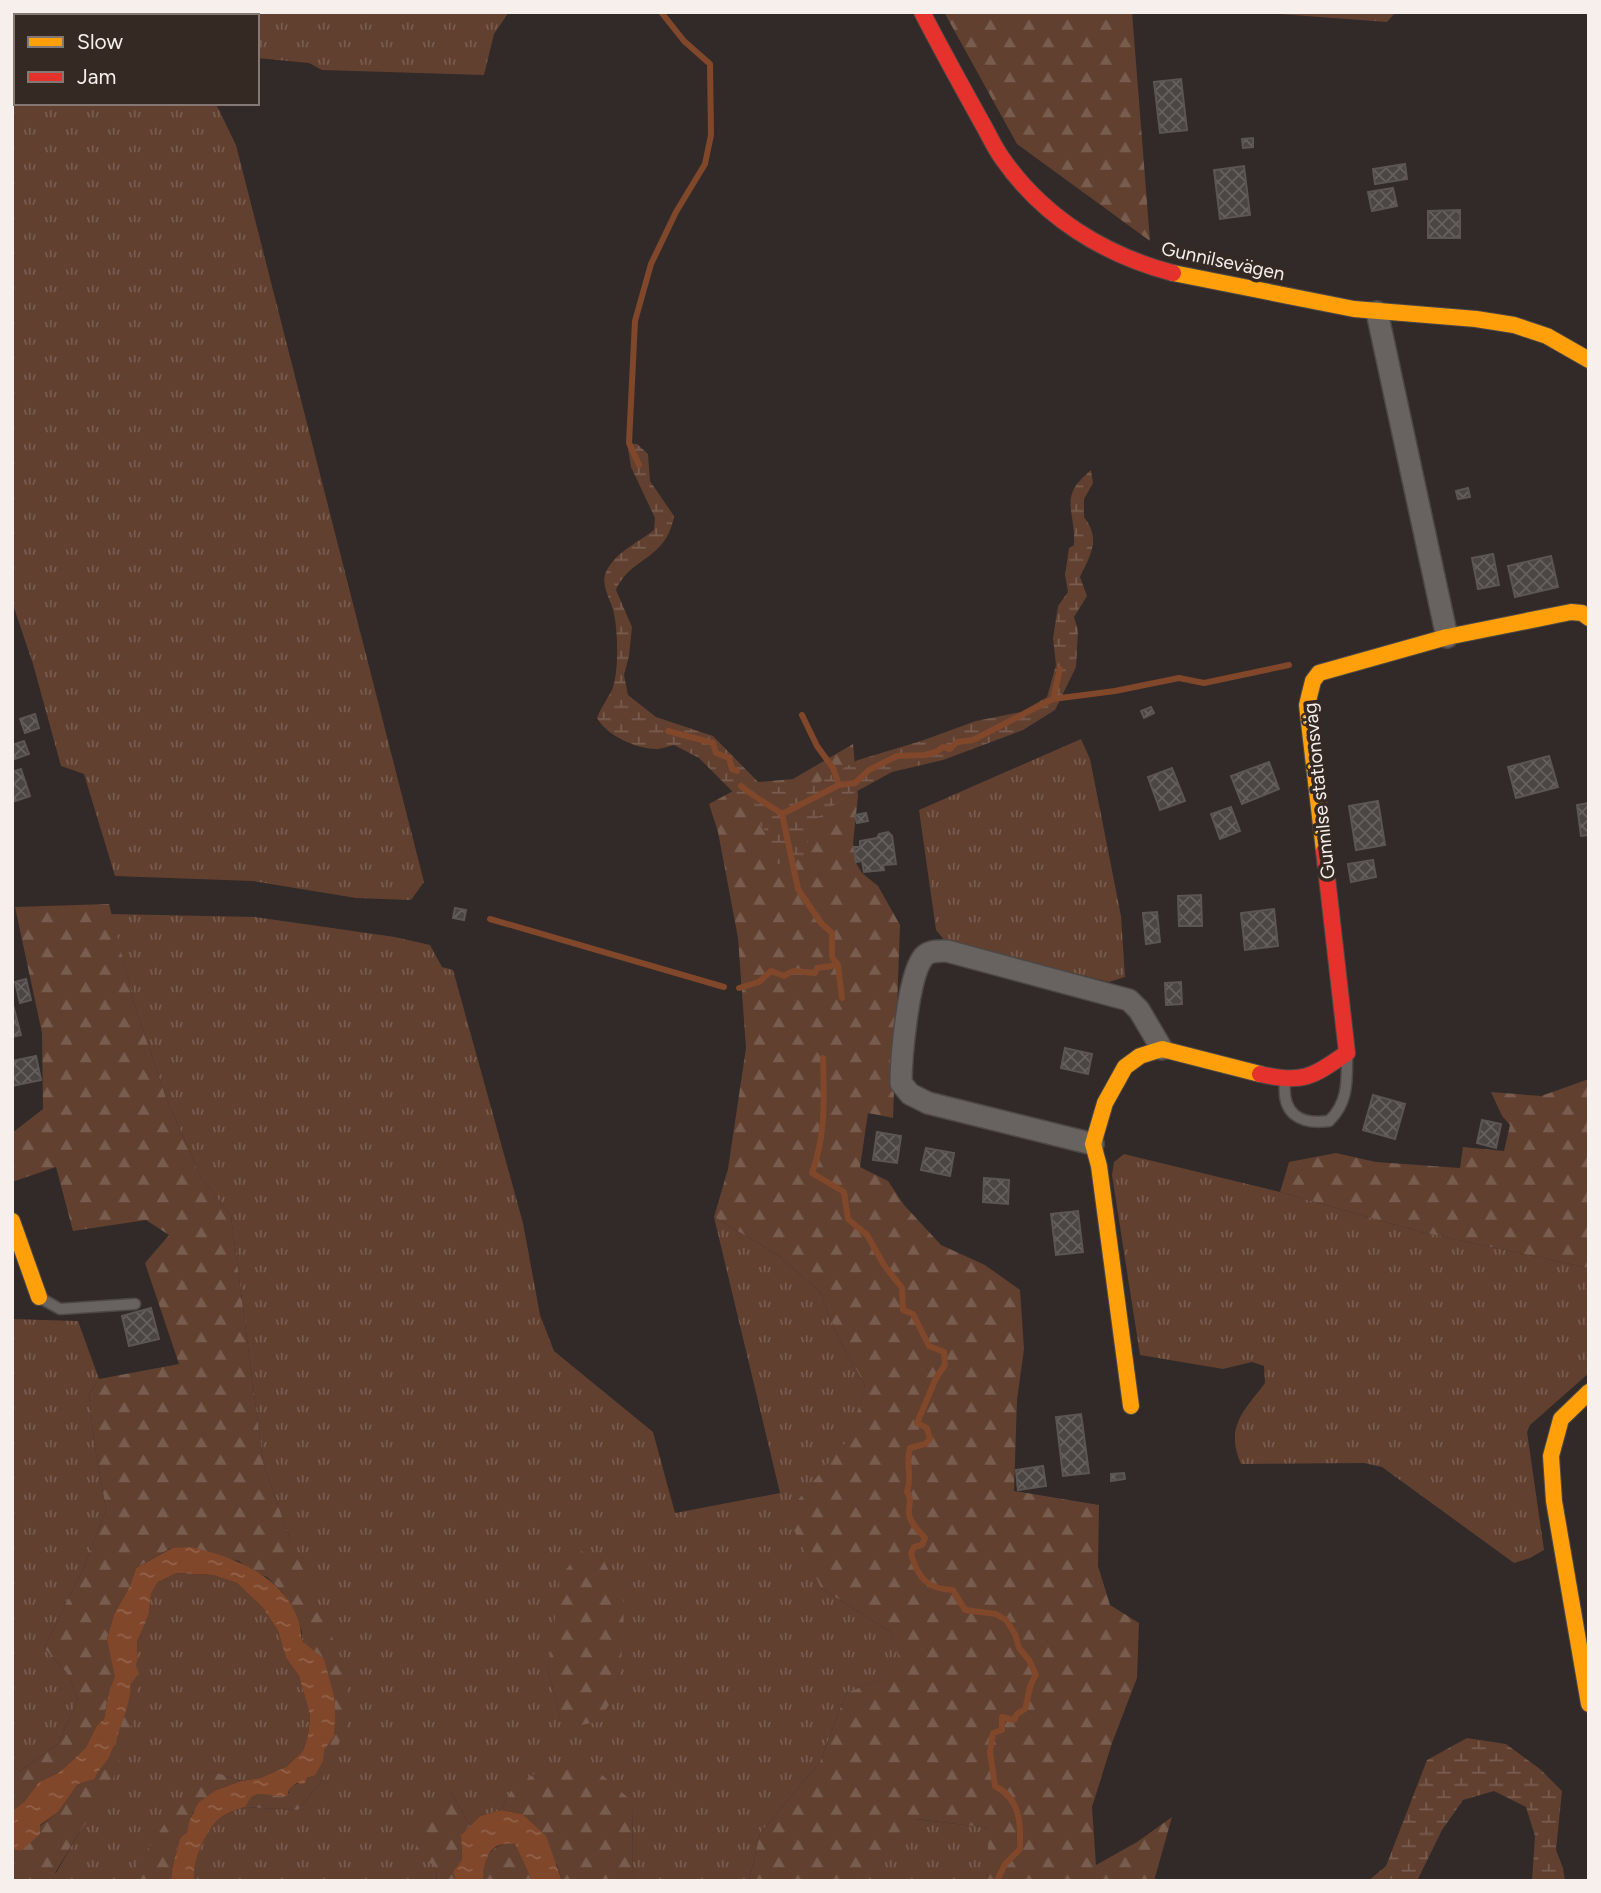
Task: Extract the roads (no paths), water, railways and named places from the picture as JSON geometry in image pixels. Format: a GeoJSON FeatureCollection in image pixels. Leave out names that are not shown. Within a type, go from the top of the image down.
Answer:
{"type":"FeatureCollection","features":[{"type":"Feature","properties":{"kind":"street","name":"Gunnilsevägen"},"geometry":{"type":"LineString","coordinates":[[922,12],[961,87],[1006,164],[1046,208],[1078,233],[1116,255],[1170,274],[1377,312],[1489,322],[1528,329],[1589,360]]}},
{"type":"Feature","properties":{"kind":"street"},"geometry":{"type":"LineString","coordinates":[[1377,312],[1447,637]]}},
{"type":"Feature","properties":{"kind":"street","name":"Gunnilse stationsväg"},"geometry":{"type":"LineString","coordinates":[[1347,1053],[1307,705],[1319,673],[1447,637],[1571,612],[1587,614]]}},
{"type":"Feature","properties":{"kind":"street"},"geometry":{"type":"LineString","coordinates":[[1093,1144],[954,1111],[910,1094],[901,1083],[902,1049],[913,985],[921,959],[937,950],[947,951],[1129,1000],[1139,1010],[1162,1049]]}},
{"type":"Feature","properties":{"kind":"street"},"geometry":{"type":"LineString","coordinates":[[1130,1406],[1099,1166],[1093,1144],[1105,1103],[1117,1078],[1125,1067],[1140,1056],[1162,1049],[1285,1080],[1314,1076],[1347,1053]]}},
{"type":"Feature","properties":{"kind":"street"},"geometry":{"type":"LineString","coordinates":[[12,1222],[39,1297]]}},
{"type":"Feature","properties":{"kind":"street"},"geometry":{"type":"LineString","coordinates":[[1589,1392],[1561,1419],[1551,1456],[1554,1501],[1589,1704]]}},
{"type":"Feature","properties":{"kind":"lane"},"geometry":{"type":"LineString","coordinates":[[1285,1080],[1283,1099],[1287,1109],[1306,1121],[1328,1121],[1343,1105],[1347,1053]]}},
{"type":"Feature","properties":{"kind":"lane"},"geometry":{"type":"LineString","coordinates":[[39,1297],[60,1309],[135,1304]]}},
{"type":"Feature","properties":{"kind":"water"},"geometry":{"type":"Polygon","coordinates":[[[190,1547],[246,1566],[278,1588],[290,1603],[298,1621],[302,1641],[324,1659],[334,1696],[334,1736],[324,1750],[323,1761],[315,1775],[307,1778],[304,1784],[297,1783],[289,1789],[287,1796],[258,1794],[249,1800],[246,1807],[222,1817],[209,1831],[201,1848],[195,1866],[195,1881],[171,1881],[180,1838],[187,1832],[198,1803],[216,1790],[241,1781],[260,1778],[286,1767],[303,1751],[310,1715],[299,1676],[286,1658],[278,1631],[263,1608],[237,1583],[213,1575],[177,1573],[158,1582],[151,1594],[149,1614],[137,1642],[136,1666],[139,1673],[130,1685],[127,1707],[116,1744],[108,1759],[95,1779],[78,1784],[58,1812],[40,1825],[40,1834],[21,1851],[12,1850],[12,1811],[24,1802],[39,1782],[58,1773],[86,1747],[97,1725],[104,1719],[109,1691],[115,1677],[107,1639],[114,1614],[129,1588],[136,1568],[172,1548],[190,1547]]]}},
{"type":"Feature","properties":{"kind":"water"},"geometry":{"type":"Polygon","coordinates":[[[501,1810],[522,1814],[546,1836],[562,1881],[532,1881],[515,1844],[506,1844],[499,1845],[490,1853],[484,1865],[483,1881],[456,1881],[453,1872],[462,1860],[461,1835],[480,1816],[501,1810]]]}},
{"type":"Feature","properties":{"kind":"waterway"},"geometry":{"type":"LineString","coordinates":[[639,465],[629,443],[635,321],[651,264],[676,212],[705,164],[711,135],[710,64],[684,41],[661,12]]}},
{"type":"Feature","properties":{"kind":"waterway"},"geometry":{"type":"LineString","coordinates":[[782,814],[839,785],[855,783],[869,770],[897,756],[925,755],[943,747],[950,749],[957,742],[973,740],[1053,699],[1115,691],[1179,678],[1204,683],[1289,665]]}},
{"type":"Feature","properties":{"kind":"waterway"},"geometry":{"type":"LineString","coordinates":[[1053,699],[1060,669]]}},
{"type":"Feature","properties":{"kind":"waterway"},"geometry":{"type":"LineString","coordinates":[[802,715],[817,746],[833,768],[839,785]]}},
{"type":"Feature","properties":{"kind":"waterway"},"geometry":{"type":"LineString","coordinates":[[668,731],[713,743],[716,753],[729,758],[732,769],[737,771]]}},
{"type":"Feature","properties":{"kind":"waterway"},"geometry":{"type":"LineString","coordinates":[[741,786],[782,814],[798,889],[821,923],[832,933],[832,957],[838,965],[842,998]]}},
{"type":"Feature","properties":{"kind":"waterway"},"geometry":{"type":"LineString","coordinates":[[490,919],[724,987]]}},
{"type":"Feature","properties":{"kind":"waterway"},"geometry":{"type":"LineString","coordinates":[[739,988],[759,982],[771,971],[784,976],[793,971],[815,973],[817,968],[838,965]]}},
{"type":"Feature","properties":{"kind":"waterway"},"geometry":{"type":"LineString","coordinates":[[823,1058],[822,1130],[812,1173],[844,1192],[848,1219],[867,1235],[884,1265],[902,1288],[903,1310],[913,1314],[929,1346],[944,1352],[945,1365],[936,1378],[917,1423],[927,1428],[930,1439],[925,1444],[910,1448],[908,1460],[909,1514],[913,1524],[925,1538],[922,1545],[914,1547],[911,1554],[925,1581],[936,1587],[953,1590],[965,1610],[996,1614],[1006,1620],[1036,1675],[1025,1709],[1017,1714],[1014,1720],[1002,1717],[1002,1730],[993,1733],[990,1752],[995,1786],[1003,1791],[1014,1805],[1020,1830],[1020,1849],[1005,1864],[997,1881]]}}]}
